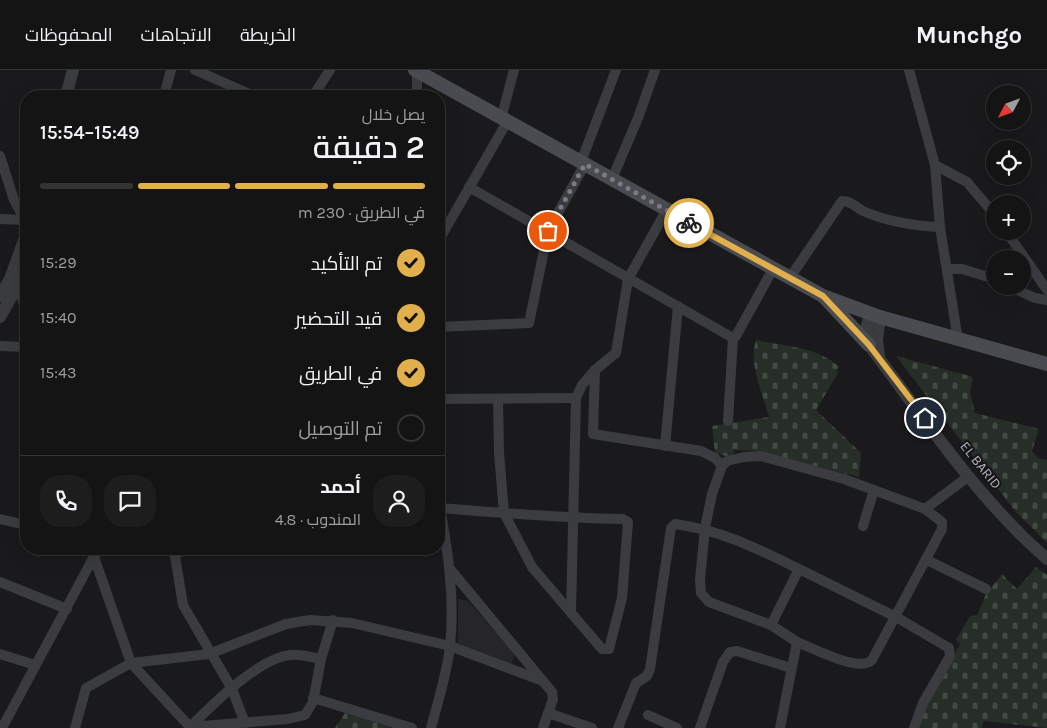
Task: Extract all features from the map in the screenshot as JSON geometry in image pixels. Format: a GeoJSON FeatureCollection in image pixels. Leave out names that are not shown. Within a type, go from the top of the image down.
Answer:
{"type":"FeatureCollection","features":[{"type":"Feature","properties":{"kind":"main road"},"geometry":{"type":"LineString","coordinates":[[416,70],[666,211],[823,296],[875,315],[1047,364]]}},
{"type":"Feature","properties":{"kind":"main road"},"geometry":{"type":"LineString","coordinates":[[823,296],[869,345]]}},
{"type":"Feature","properties":{"kind":"street"},"geometry":{"type":"LineString","coordinates":[[68,90],[73,70]]}},
{"type":"Feature","properties":{"kind":"street"},"geometry":{"type":"LineString","coordinates":[[75,90],[80,70]]}},
{"type":"Feature","properties":{"kind":"street"},"geometry":{"type":"LineString","coordinates":[[166,90],[171,70]]}},
{"type":"Feature","properties":{"kind":"street"},"geometry":{"type":"LineString","coordinates":[[195,70],[240,90]]}},
{"type":"Feature","properties":{"kind":"street"},"geometry":{"type":"LineString","coordinates":[[317,90],[330,70]]}},
{"type":"Feature","properties":{"kind":"street"},"geometry":{"type":"LineString","coordinates":[[416,70],[417,90]]}},
{"type":"Feature","properties":{"kind":"street"},"geometry":{"type":"LineString","coordinates":[[445,229],[504,120],[514,70]]}},
{"type":"Feature","properties":{"kind":"street"},"geometry":{"type":"LineString","coordinates":[[445,328],[529,323],[548,231],[583,163],[616,70]]}},
{"type":"Feature","properties":{"kind":"street"},"geometry":{"type":"LineString","coordinates":[[612,179],[638,118],[655,70]]}},
{"type":"Feature","properties":{"kind":"street"},"geometry":{"type":"LineString","coordinates":[[909,70],[934,165],[940,227],[958,340]]}},
{"type":"Feature","properties":{"kind":"street"},"geometry":{"type":"LineString","coordinates":[[0,156],[14,200],[20,210]]}},
{"type":"Feature","properties":{"kind":"street"},"geometry":{"type":"LineString","coordinates":[[934,165],[967,182],[986,204]]}},
{"type":"Feature","properties":{"kind":"street"},"geometry":{"type":"LineString","coordinates":[[469,187],[733,338]]}},
{"type":"Feature","properties":{"kind":"street"},"geometry":{"type":"LineString","coordinates":[[789,279],[842,201],[849,201],[862,210],[916,226],[940,227]]}},
{"type":"Feature","properties":{"kind":"street"},"geometry":{"type":"LineString","coordinates":[[570,613],[571,518],[576,398],[582,385],[594,370],[616,353],[628,279],[666,211]]}},
{"type":"Feature","properties":{"kind":"street"},"geometry":{"type":"LineString","coordinates":[[0,219],[20,220]]}},
{"type":"Feature","properties":{"kind":"street"},"geometry":{"type":"LineString","coordinates":[[1012,240],[1047,290]]}},
{"type":"Feature","properties":{"kind":"street"},"geometry":{"type":"LineString","coordinates":[[0,296],[10,279],[20,252]]}},
{"type":"Feature","properties":{"kind":"street"},"geometry":{"type":"LineString","coordinates":[[728,421],[733,338],[736,336],[773,269]]}},
{"type":"Feature","properties":{"kind":"street"},"geometry":{"type":"LineString","coordinates":[[947,269],[962,269],[986,276]]}},
{"type":"Feature","properties":{"kind":"street"},"geometry":{"type":"LineString","coordinates":[[0,316],[20,280]]}},
{"type":"Feature","properties":{"kind":"street"},"geometry":{"type":"LineString","coordinates":[[18,285],[20,292]]}},
{"type":"Feature","properties":{"kind":"street"},"geometry":{"type":"LineString","coordinates":[[1028,295],[1047,300]]}},
{"type":"Feature","properties":{"kind":"street"},"geometry":{"type":"LineString","coordinates":[[665,446],[678,306]]}},
{"type":"Feature","properties":{"kind":"street"},"geometry":{"type":"LineString","coordinates":[[869,345],[866,329],[875,315]]}},
{"type":"Feature","properties":{"kind":"street"},"geometry":{"type":"LineString","coordinates":[[875,315],[881,361]]}},
{"type":"Feature","properties":{"kind":"street","name":"EL BARID"},"geometry":{"type":"LineString","coordinates":[[869,345],[969,476],[1016,529],[1047,559]]}},
{"type":"Feature","properties":{"kind":"street"},"geometry":{"type":"LineString","coordinates":[[0,346],[20,347]]}},
{"type":"Feature","properties":{"kind":"street"},"geometry":{"type":"LineString","coordinates":[[593,434],[594,370]]}},
{"type":"Feature","properties":{"kind":"street"},"geometry":{"type":"LineString","coordinates":[[445,399],[576,398]]}},
{"type":"Feature","properties":{"kind":"street"},"geometry":{"type":"LineString","coordinates":[[445,506],[504,513],[571,518],[623,519],[628,522],[622,598],[609,649],[602,649],[532,567],[504,513],[499,452],[498,400]]}},
{"type":"Feature","properties":{"kind":"street"},"geometry":{"type":"LineString","coordinates":[[574,433],[593,434],[705,452],[715,458],[722,466]]}},
{"type":"Feature","properties":{"kind":"street"},"geometry":{"type":"LineString","coordinates":[[761,456],[874,490],[924,509],[944,525],[872,660],[864,665],[854,664],[797,642],[771,626],[714,604],[704,598],[700,580],[704,528],[712,494],[722,466],[732,459],[761,456]]}},
{"type":"Feature","properties":{"kind":"street"},"geometry":{"type":"LineString","coordinates":[[924,509],[969,476]]}},
{"type":"Feature","properties":{"kind":"street"},"geometry":{"type":"LineString","coordinates":[[863,526],[874,490]]}},
{"type":"Feature","properties":{"kind":"street"},"geometry":{"type":"LineString","coordinates":[[0,519],[20,524]]}},
{"type":"Feature","properties":{"kind":"street"},"geometry":{"type":"LineString","coordinates":[[618,728],[636,683],[647,676],[650,669],[671,528],[675,524],[704,528],[743,542],[896,617],[945,644],[950,650],[950,656],[918,712],[914,728]]}},
{"type":"Feature","properties":{"kind":"street"},"geometry":{"type":"LineString","coordinates":[[432,728],[450,646],[450,569],[445,540]]}},
{"type":"Feature","properties":{"kind":"street"},"geometry":{"type":"LineString","coordinates":[[1,728],[95,555]]}},
{"type":"Feature","properties":{"kind":"street"},"geometry":{"type":"LineString","coordinates":[[97,555],[131,663],[190,727]]}},
{"type":"Feature","properties":{"kind":"street"},"geometry":{"type":"LineString","coordinates":[[177,555],[175,559],[183,605],[232,689],[245,723]]}},
{"type":"Feature","properties":{"kind":"street"},"geometry":{"type":"LineString","coordinates":[[927,560],[986,589]]}},
{"type":"Feature","properties":{"kind":"street"},"geometry":{"type":"LineString","coordinates":[[450,569],[553,694],[543,728]]}},
{"type":"Feature","properties":{"kind":"street"},"geometry":{"type":"LineString","coordinates":[[771,626],[799,569]]}},
{"type":"Feature","properties":{"kind":"street"},"geometry":{"type":"LineString","coordinates":[[0,582],[67,609]]}},
{"type":"Feature","properties":{"kind":"street"},"geometry":{"type":"LineString","coordinates":[[75,728],[86,688],[131,663],[210,654],[286,624],[310,620],[333,620],[450,646],[543,680]]}},
{"type":"Feature","properties":{"kind":"street"},"geometry":{"type":"LineString","coordinates":[[190,727],[302,717],[311,709],[321,659],[333,620]]}},
{"type":"Feature","properties":{"kind":"street"},"geometry":{"type":"LineString","coordinates":[[780,728],[797,642]]}},
{"type":"Feature","properties":{"kind":"street"},"geometry":{"type":"LineString","coordinates":[[700,728],[724,662],[730,652],[737,652],[791,668]]}},
{"type":"Feature","properties":{"kind":"street"},"geometry":{"type":"LineString","coordinates":[[0,654],[35,665]]}},
{"type":"Feature","properties":{"kind":"street"},"geometry":{"type":"LineString","coordinates":[[190,727],[255,670],[280,657],[294,655],[321,659]]}},
{"type":"Feature","properties":{"kind":"street"},"geometry":{"type":"LineString","coordinates":[[314,698],[412,728]]}},
{"type":"Feature","properties":{"kind":"street"},"geometry":{"type":"LineString","coordinates":[[548,713],[592,728]]}},
{"type":"Feature","properties":{"kind":"street"},"geometry":{"type":"LineString","coordinates":[[648,715],[676,728]]}},
{"type":"Feature","properties":{"kind":"shaded area"},"geometry":{"type":"Polygon","coordinates":[[[458,599],[468,601],[515,654],[511,664],[458,644],[458,599]]]}},
{"type":"Feature","properties":{"kind":"green space"},"geometry":{"type":"Polygon","coordinates":[[[756,340],[811,351],[831,360],[839,367],[836,372],[838,373],[816,410],[861,453],[859,477],[755,451],[734,450],[733,458],[715,453],[712,426],[769,417],[755,369],[754,349],[756,340]]]}},
{"type":"Feature","properties":{"kind":"green space"},"geometry":{"type":"Polygon","coordinates":[[[896,356],[973,377],[970,392],[975,413],[1039,429],[1032,451],[1038,458],[1047,460],[1047,543],[1015,511],[896,356]]]}},
{"type":"Feature","properties":{"kind":"green space"},"geometry":{"type":"Polygon","coordinates":[[[1036,567],[1047,575],[1047,728],[984,721],[982,728],[920,728],[922,707],[937,686],[960,644],[956,640],[970,616],[977,615],[986,594],[1002,574],[1017,589],[1036,567]]]}},
{"type":"Feature","properties":{"kind":"green space"},"geometry":{"type":"Polygon","coordinates":[[[345,713],[397,728],[335,728],[345,713]]]}},
{"type":"Feature","properties":{"kind":"way so far"},"geometry":{"type":"LineString","coordinates":[[548,231],[585,164],[689,223]]}},
{"type":"Feature","properties":{"kind":"route"},"geometry":{"type":"LineString","coordinates":[[689,223],[823,296],[869,345],[925,418]]}}]}
